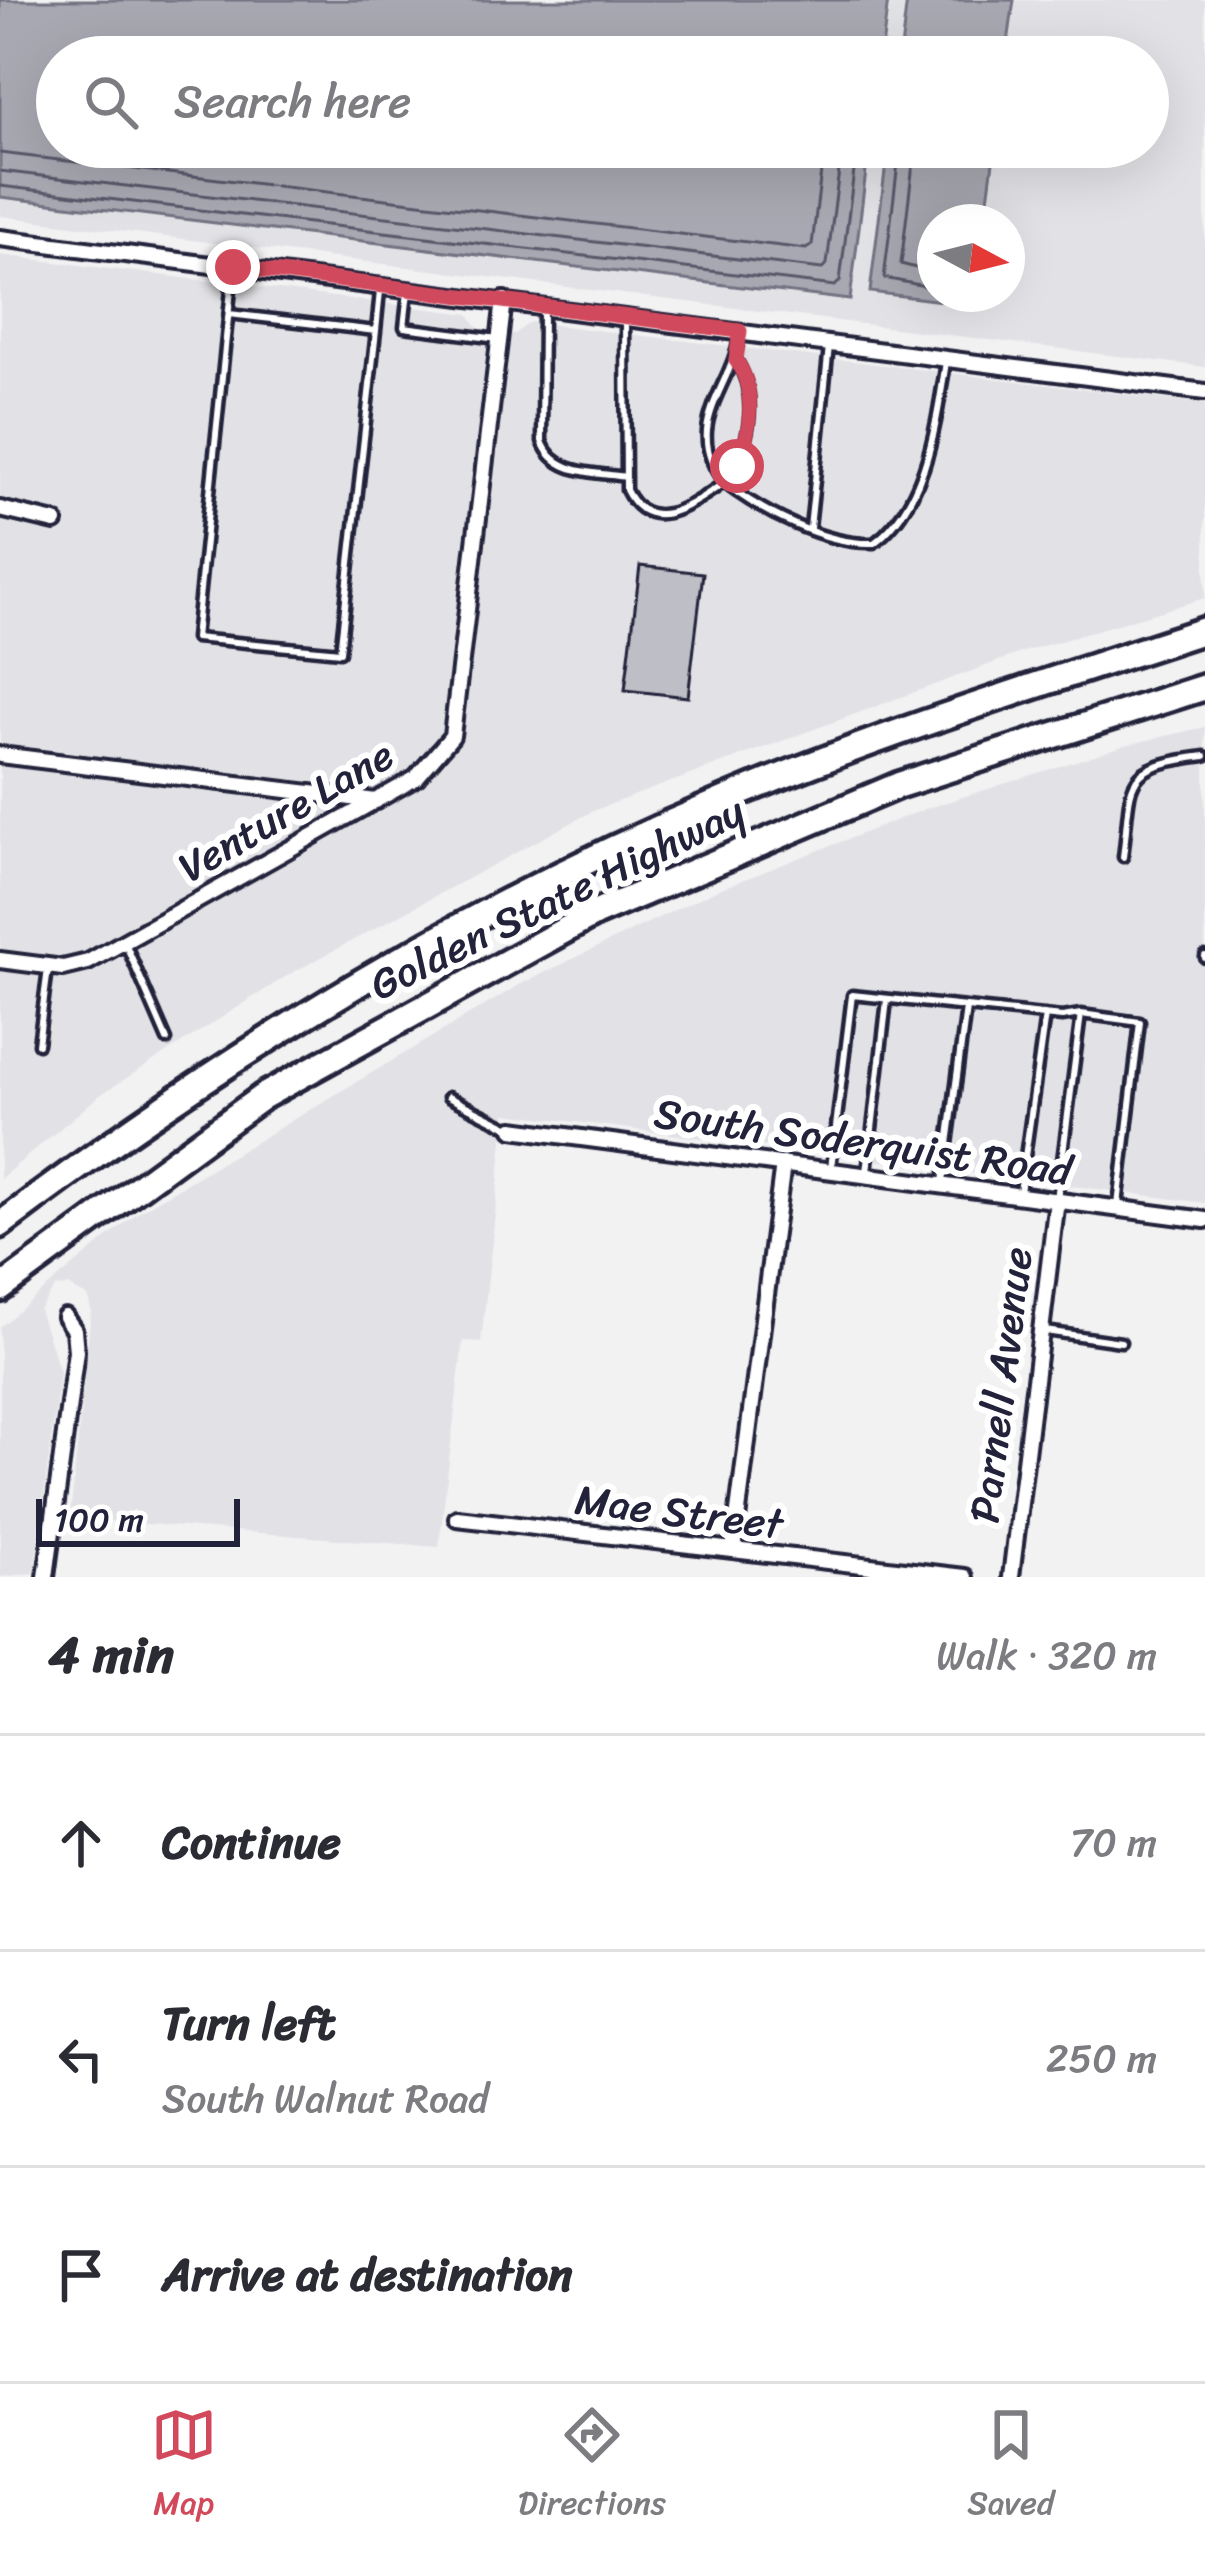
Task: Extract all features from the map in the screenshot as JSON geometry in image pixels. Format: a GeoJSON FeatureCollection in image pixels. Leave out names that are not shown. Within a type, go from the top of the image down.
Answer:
{"type":"FeatureCollection","features":[{"type":"Feature","properties":{"kind":"highway","name":"Golden State Highway"},"geometry":{"type":"LineString","coordinates":[[0,1225],[227,1062],[371,975],[519,895],[827,758],[1205,630]]}},
{"type":"Feature","properties":{"kind":"highway","name":"Golden State Highway"},"geometry":{"type":"LineString","coordinates":[[0,1289],[262,1097],[596,913],[899,785],[1205,687]]}},
{"type":"Feature","properties":{"kind":"street"},"geometry":{"type":"LineString","coordinates":[[0,238],[1205,392]]}},
{"type":"Feature","properties":{"kind":"street","name":"Venture Lane"},"geometry":{"type":"LineString","coordinates":[[0,960],[49,966],[88,962],[416,778],[452,736],[504,300]]}},
{"type":"Feature","properties":{"kind":"street"},"geometry":{"type":"LineString","coordinates":[[0,509],[55,523]]}},
{"type":"Feature","properties":{"kind":"street"},"geometry":{"type":"LineString","coordinates":[[0,755],[376,801]]}},
{"type":"Feature","properties":{"kind":"street","name":"South Soderquist Road"},"geometry":{"type":"LineString","coordinates":[[513,1129],[1205,1220]]}},
{"type":"Feature","properties":{"kind":"street"},"geometry":{"type":"LineString","coordinates":[[733,1550],[783,1165]]}},
{"type":"Feature","properties":{"kind":"street","name":"Parnell Avenue"},"geometry":{"type":"LineString","coordinates":[[1011,1577],[1057,1200]]}},
{"type":"Feature","properties":{"kind":"street"},"geometry":{"type":"LineString","coordinates":[[46,1577],[76,1351],[74,1330],[65,1317]]}},
{"type":"Feature","properties":{"kind":"street","name":"Mae Street"},"geometry":{"type":"LineString","coordinates":[[457,1518],[965,1577]]}},
{"type":"Feature","properties":{"kind":"lane"},"geometry":{"type":"LineString","coordinates":[[233,267],[195,638],[340,652],[381,285]]}},
{"type":"Feature","properties":{"kind":"lane"},"geometry":{"type":"LineString","coordinates":[[408,288],[404,327],[498,339]]}},
{"type":"Feature","properties":{"kind":"lane"},"geometry":{"type":"LineString","coordinates":[[543,305],[542,441],[548,458],[558,465],[626,477]]}},
{"type":"Feature","properties":{"kind":"lane"},"geometry":{"type":"LineString","coordinates":[[229,314],[376,332]]}},
{"type":"Feature","properties":{"kind":"lane"},"geometry":{"type":"LineString","coordinates":[[625,316],[626,477],[633,504],[659,516],[673,515],[724,483],[744,449],[748,379],[736,360]]}},
{"type":"Feature","properties":{"kind":"lane"},"geometry":{"type":"LineString","coordinates":[[740,331],[736,360],[713,395],[706,452],[724,483],[810,527],[856,544],[874,543],[905,513],[933,437],[947,358]]}},
{"type":"Feature","properties":{"kind":"lane"},"geometry":{"type":"LineString","coordinates":[[810,527],[829,343]]}},
{"type":"Feature","properties":{"kind":"lane"},"geometry":{"type":"LineString","coordinates":[[1123,857],[1131,789],[1139,772],[1152,764],[1205,756]]}},
{"type":"Feature","properties":{"kind":"lane"},"geometry":{"type":"LineString","coordinates":[[124,942],[166,1040]]}},
{"type":"Feature","properties":{"kind":"lane"},"geometry":{"type":"LineString","coordinates":[[38,1044],[49,966]]}},
{"type":"Feature","properties":{"kind":"lane"},"geometry":{"type":"LineString","coordinates":[[830,1171],[852,995],[1045,1015],[1081,1014],[1140,1022],[1117,1208]]}},
{"type":"Feature","properties":{"kind":"lane"},"geometry":{"type":"LineString","coordinates":[[866,1175],[887,999]]}},
{"type":"Feature","properties":{"kind":"lane"},"geometry":{"type":"LineString","coordinates":[[943,1186],[966,1008]]}},
{"type":"Feature","properties":{"kind":"lane"},"geometry":{"type":"LineString","coordinates":[[1057,1200],[1081,1014]]}},
{"type":"Feature","properties":{"kind":"lane"},"geometry":{"type":"LineString","coordinates":[[1019,1196],[1045,1015]]}},
{"type":"Feature","properties":{"kind":"lane"},"geometry":{"type":"LineString","coordinates":[[448,1097],[490,1123],[513,1129]]}},
{"type":"Feature","properties":{"kind":"lane"},"geometry":{"type":"LineString","coordinates":[[1041,1330],[1121,1342]]}},
{"type":"Feature","properties":{"kind":"shaded area"},"geometry":{"type":"Polygon","coordinates":[[[0,0],[1205,0],[1205,367],[0,216],[0,0]]]}},
{"type":"Feature","properties":{"kind":"shaded area"},"geometry":{"type":"Polygon","coordinates":[[[0,255],[469,314],[480,331],[515,334],[530,322],[1205,404],[1205,598],[1026,651],[595,810],[290,974],[100,1095],[0,1179],[0,255]]]}},
{"type":"Feature","properties":{"kind":"shaded area"},"geometry":{"type":"Polygon","coordinates":[[[1205,727],[1205,1203],[506,1113],[481,1342],[463,1341],[439,1547],[70,1518],[91,1311],[88,1297],[69,1286],[55,1288],[39,1310],[60,1372],[34,1573],[0,1577],[0,1327],[138,1212],[521,984],[714,891],[925,809],[1126,745],[1205,727]]]}},
{"type":"Feature","properties":{"kind":"water"},"geometry":{"type":"Polygon","coordinates":[[[0,0],[888,0],[884,36],[36,36],[36,168],[866,168],[850,300],[0,197],[0,0]]]}},
{"type":"Feature","properties":{"kind":"water"},"geometry":{"type":"Polygon","coordinates":[[[907,0],[1014,0],[1009,36],[903,36],[907,0]]]}},
{"type":"Feature","properties":{"kind":"water"},"geometry":{"type":"Polygon","coordinates":[[[885,168],[992,168],[987,204],[917,204],[917,298],[870,292],[885,168]]]}},
{"type":"Feature","properties":{"kind":"building"},"geometry":{"type":"Polygon","coordinates":[[[640,566],[703,573],[688,697],[625,690],[640,566]]]}},
{"type":"Feature","properties":{"kind":"route"},"geometry":{"type":"LineString","coordinates":[[233,267],[740,331],[736,360],[748,379],[750,400],[737,466]]}}]}
